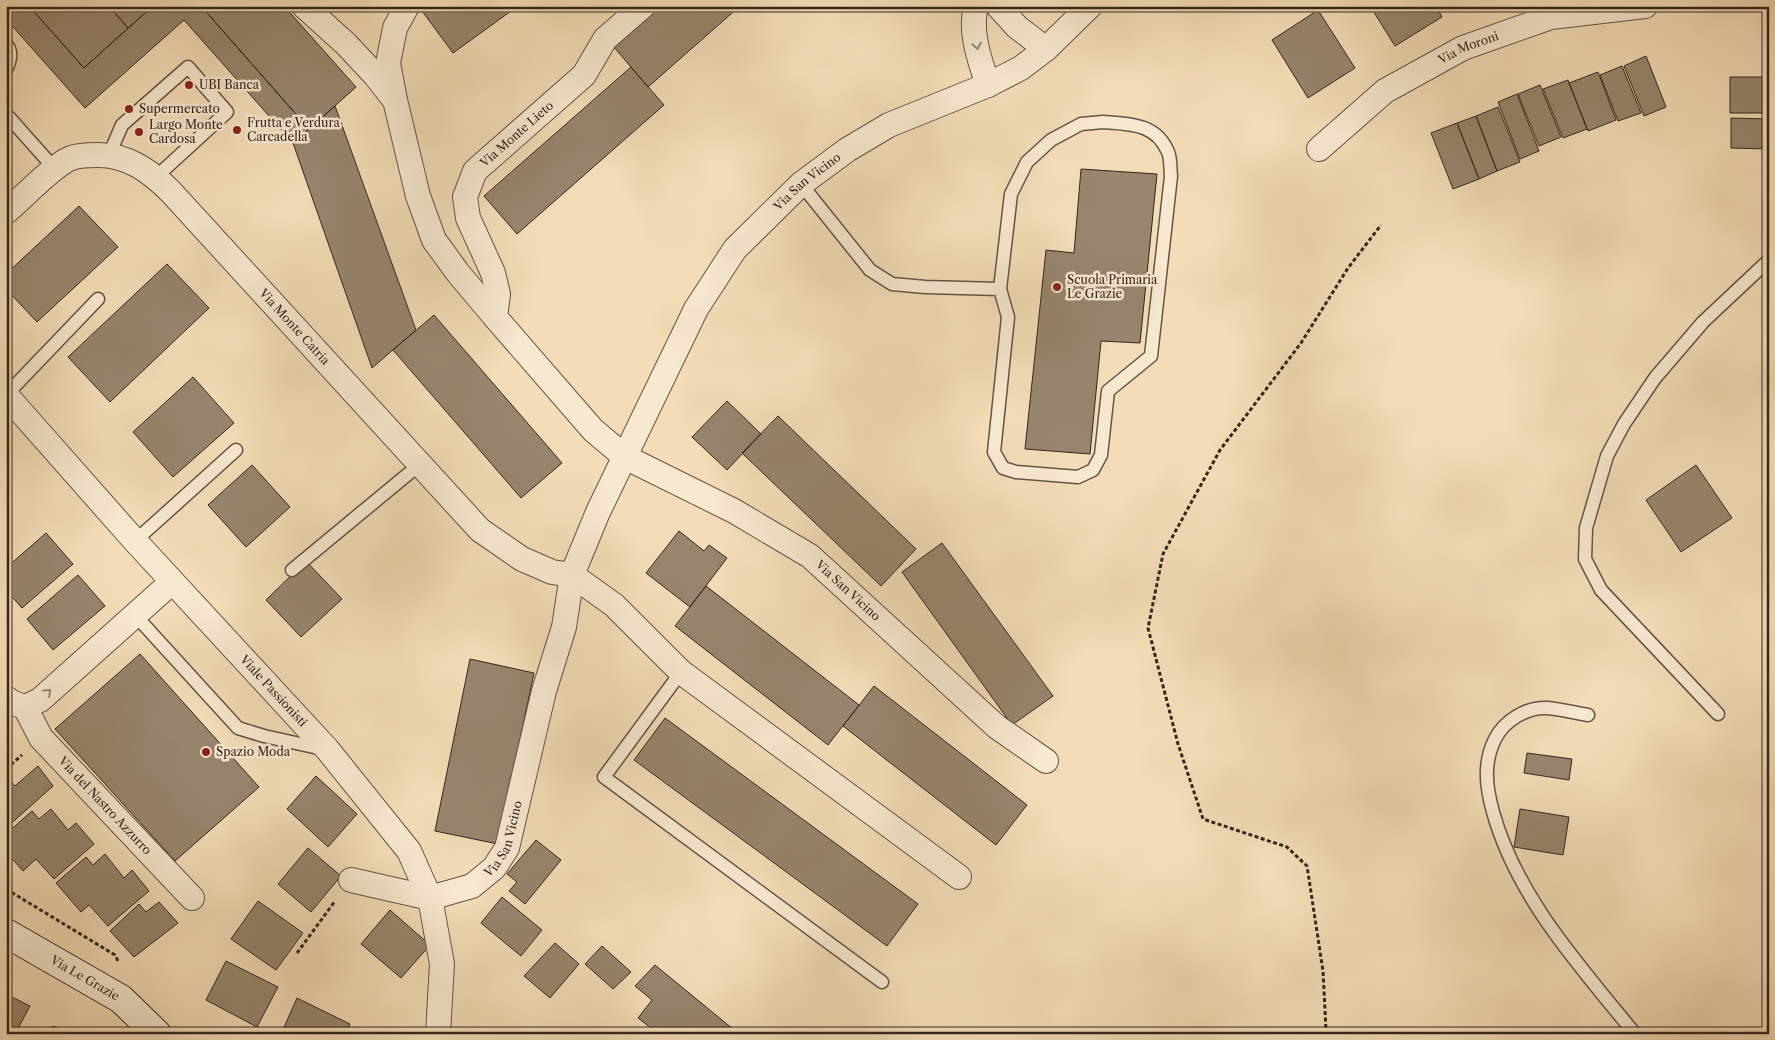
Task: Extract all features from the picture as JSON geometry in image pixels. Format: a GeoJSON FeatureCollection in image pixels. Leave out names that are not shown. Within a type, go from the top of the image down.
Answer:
{"type":"FeatureCollection","features":[{"type":"Feature","properties":{"kind":"main road","name":"Via Le Grazie"},"geometry":{"type":"LineString","coordinates":[[6,933],[121,998],[158,1034]]}},
{"type":"Feature","properties":{"kind":"street"},"geometry":{"type":"LineString","coordinates":[[304,6],[346,44],[375,75],[394,100]]}},
{"type":"Feature","properties":{"kind":"street"},"geometry":{"type":"LineString","coordinates":[[407,6],[395,28],[388,63],[394,100],[418,196],[434,240],[458,273],[593,430],[625,457]]}},
{"type":"Feature","properties":{"kind":"street","name":"Via Monte Lieto"},"geometry":{"type":"LineString","coordinates":[[495,317],[498,294],[494,273],[468,218],[465,197],[475,171],[584,75],[605,39],[643,6]]}},
{"type":"Feature","properties":{"kind":"street"},"geometry":{"type":"LineString","coordinates":[[976,6],[973,15],[976,49],[988,85]]}},
{"type":"Feature","properties":{"kind":"street"},"geometry":{"type":"LineString","coordinates":[[998,6],[1017,27],[1046,49]]}},
{"type":"Feature","properties":{"kind":"street","name":"Via San Vicino"},"geometry":{"type":"LineString","coordinates":[[351,880],[430,898],[472,886],[494,868],[507,848],[544,692],[564,627],[572,575],[598,512],[696,308],[735,250],[801,184],[847,150],[889,125],[988,85],[1021,68],[1046,49],[1090,6]]}},
{"type":"Feature","properties":{"kind":"street","name":"Via Moroni"},"geometry":{"type":"LineString","coordinates":[[1319,148],[1385,91],[1463,48],[1551,17],[1645,6]]}},
{"type":"Feature","properties":{"kind":"street","name":"Via Monte Catria"},"geometry":{"type":"LineString","coordinates":[[6,212],[55,169],[72,158],[89,155],[109,155],[134,162],[156,176],[480,530],[522,559],[552,572],[572,575]]}},
{"type":"Feature","properties":{"kind":"street","name":"Viale Passionisti"},"geometry":{"type":"LineString","coordinates":[[6,395],[172,582],[327,749],[409,852],[430,898],[442,964],[438,1034]]}},
{"type":"Feature","properties":{"kind":"street","name":"Via San Vicino"},"geometry":{"type":"LineString","coordinates":[[625,457],[734,511],[810,556],[997,727],[1046,761]]}},
{"type":"Feature","properties":{"kind":"street"},"geometry":{"type":"LineString","coordinates":[[572,575],[614,605],[681,672],[959,877]]}},
{"type":"Feature","properties":{"kind":"street","name":"Via del Nastro Azzurro"},"geometry":{"type":"LineString","coordinates":[[16,702],[40,700],[172,582]]}},
{"type":"Feature","properties":{"kind":"street","name":"Via del Nastro Azzurro"},"geometry":{"type":"LineString","coordinates":[[16,702],[41,738],[192,898]]}},
{"type":"Feature","properties":{"kind":"lane"},"geometry":{"type":"LineString","coordinates":[[6,44],[10,47],[11,60],[6,70]]}},
{"type":"Feature","properties":{"kind":"lane"},"geometry":{"type":"LineString","coordinates":[[109,155],[122,125],[188,67],[228,112],[156,176]]}},
{"type":"Feature","properties":{"kind":"lane"},"geometry":{"type":"LineString","coordinates":[[6,114],[55,169]]}},
{"type":"Feature","properties":{"kind":"lane"},"geometry":{"type":"LineString","coordinates":[[1103,122],[1140,125],[1158,136],[1168,152],[1171,176],[1151,356],[1108,390],[1101,455],[1093,470],[1078,477],[1016,472],[1002,468],[994,452],[1008,317],[1000,289],[1011,194],[1027,162],[1050,140],[1081,124],[1103,122]]}},
{"type":"Feature","properties":{"kind":"lane"},"geometry":{"type":"LineString","coordinates":[[801,184],[870,270],[892,284],[1000,289]]}},
{"type":"Feature","properties":{"kind":"lane"},"geometry":{"type":"LineString","coordinates":[[1718,714],[1601,590],[1586,559],[1586,528],[1607,456],[1624,424],[1655,378],[1704,322],[1769,260]]}},
{"type":"Feature","properties":{"kind":"lane"},"geometry":{"type":"LineString","coordinates":[[6,395],[98,299]]}},
{"type":"Feature","properties":{"kind":"lane"},"geometry":{"type":"LineString","coordinates":[[135,541],[236,450]]}},
{"type":"Feature","properties":{"kind":"lane"},"geometry":{"type":"LineString","coordinates":[[292,570],[419,465]]}},
{"type":"Feature","properties":{"kind":"lane"},"geometry":{"type":"LineString","coordinates":[[135,615],[238,728],[264,736],[327,749]]}},
{"type":"Feature","properties":{"kind":"lane"},"geometry":{"type":"LineString","coordinates":[[681,672],[604,777],[882,982]]}},
{"type":"Feature","properties":{"kind":"lane"},"geometry":{"type":"LineString","coordinates":[[1588,715],[1545,708],[1522,712],[1500,728],[1488,752],[1486,788],[1498,830],[1519,879],[1562,944],[1634,1034]]}},
{"type":"Feature","properties":{"kind":"path"},"geometry":{"type":"LineString","coordinates":[[1328,1034],[1326,1030],[1323,971],[1307,866],[1287,847],[1203,819],[1178,744],[1148,628],[1163,554],[1220,450],[1301,343],[1348,268],[1382,225]]}},
{"type":"Feature","properties":{"kind":"path"},"geometry":{"type":"LineString","coordinates":[[297,953],[351,880]]}},
{"type":"Feature","properties":{"kind":"path"},"geometry":{"type":"LineString","coordinates":[[6,889],[115,955],[128,982],[121,998]]}},
{"type":"Feature","properties":{"kind":"building"},"geometry":{"type":"Polygon","coordinates":[[[7,6],[29,6],[84,68],[153,6],[201,6],[309,129],[293,143],[184,20],[85,108],[6,19],[7,6]]]}},
{"type":"Feature","properties":{"kind":"building"},"geometry":{"type":"Polygon","coordinates":[[[29,6],[109,6],[128,28],[84,68],[29,6]]]}},
{"type":"Feature","properties":{"kind":"building"},"geometry":{"type":"Polygon","coordinates":[[[109,6],[153,6],[128,28],[109,6]]]}},
{"type":"Feature","properties":{"kind":"building"},"geometry":{"type":"Polygon","coordinates":[[[201,6],[284,6],[356,87],[309,129],[201,6]]]}},
{"type":"Feature","properties":{"kind":"building"},"geometry":{"type":"Polygon","coordinates":[[[429,6],[518,6],[453,53],[422,11],[429,6]]]}},
{"type":"Feature","properties":{"kind":"building"},"geometry":{"type":"Polygon","coordinates":[[[658,6],[740,6],[648,87],[613,46],[658,6]]]}},
{"type":"Feature","properties":{"kind":"building"},"geometry":{"type":"Polygon","coordinates":[[[1370,6],[1436,6],[1442,17],[1395,46],[1370,6]]]}},
{"type":"Feature","properties":{"kind":"building"},"geometry":{"type":"Polygon","coordinates":[[[1318,10],[1355,68],[1308,98],[1272,40],[1318,10]]]}},
{"type":"Feature","properties":{"kind":"building"},"geometry":{"type":"Polygon","coordinates":[[[1646,56],[1666,107],[1644,116],[1624,66],[1646,56]]]}},
{"type":"Feature","properties":{"kind":"building"},"geometry":{"type":"Polygon","coordinates":[[[1622,66],[1641,113],[1618,121],[1600,75],[1622,66]]]}},
{"type":"Feature","properties":{"kind":"building"},"geometry":{"type":"Polygon","coordinates":[[[631,67],[664,105],[517,234],[484,196],[631,67]]]}},
{"type":"Feature","properties":{"kind":"building"},"geometry":{"type":"Polygon","coordinates":[[[1598,72],[1616,120],[1588,131],[1569,83],[1598,72]]]}},
{"type":"Feature","properties":{"kind":"building"},"geometry":{"type":"Polygon","coordinates":[[[1730,77],[1769,77],[1769,113],[1730,113],[1730,77]]]}},
{"type":"Feature","properties":{"kind":"building"},"geometry":{"type":"Polygon","coordinates":[[[1568,80],[1587,129],[1563,138],[1543,89],[1568,80]]]}},
{"type":"Feature","properties":{"kind":"building"},"geometry":{"type":"Polygon","coordinates":[[[1540,85],[1561,137],[1539,146],[1518,94],[1540,85]]]}},
{"type":"Feature","properties":{"kind":"building"},"geometry":{"type":"Polygon","coordinates":[[[1517,94],[1539,151],[1520,159],[1498,102],[1517,94]]]}},
{"type":"Feature","properties":{"kind":"building"},"geometry":{"type":"Polygon","coordinates":[[[335,106],[416,330],[372,368],[293,143],[335,106]]]}},
{"type":"Feature","properties":{"kind":"building"},"geometry":{"type":"Polygon","coordinates":[[[1498,107],[1520,162],[1497,171],[1476,116],[1498,107]]]}},
{"type":"Feature","properties":{"kind":"building"},"geometry":{"type":"Polygon","coordinates":[[[1476,116],[1497,171],[1479,179],[1457,123],[1476,116]]]}},
{"type":"Feature","properties":{"kind":"building"},"geometry":{"type":"Polygon","coordinates":[[[1731,118],[1769,119],[1769,149],[1731,148],[1731,118]]]}},
{"type":"Feature","properties":{"kind":"building"},"geometry":{"type":"Polygon","coordinates":[[[1457,123],[1479,179],[1453,189],[1431,133],[1457,123]]]}},
{"type":"Feature","properties":{"kind":"building"},"geometry":{"type":"Polygon","coordinates":[[[1081,169],[1157,174],[1140,343],[1101,341],[1090,454],[1025,449],[1046,250],[1074,253],[1081,169]]]}},
{"type":"Feature","properties":{"kind":"building"},"geometry":{"type":"Polygon","coordinates":[[[79,206],[118,247],[37,322],[6,289],[6,274],[79,206]]]}},
{"type":"Feature","properties":{"kind":"building"},"geometry":{"type":"Polygon","coordinates":[[[167,264],[209,308],[110,402],[68,357],[167,264]]]}},
{"type":"Feature","properties":{"kind":"building"},"geometry":{"type":"Polygon","coordinates":[[[434,315],[562,463],[521,498],[393,350],[434,315]]]}},
{"type":"Feature","properties":{"kind":"building"},"geometry":{"type":"Polygon","coordinates":[[[193,377],[234,423],[173,477],[133,432],[193,377]]]}},
{"type":"Feature","properties":{"kind":"building"},"geometry":{"type":"Polygon","coordinates":[[[727,401],[761,434],[727,470],[692,437],[727,401]]]}},
{"type":"Feature","properties":{"kind":"building"},"geometry":{"type":"Polygon","coordinates":[[[778,416],[916,549],[881,586],[742,453],[778,416]]]}},
{"type":"Feature","properties":{"kind":"building"},"geometry":{"type":"Polygon","coordinates":[[[252,465],[290,507],[246,547],[208,505],[252,465]]]}},
{"type":"Feature","properties":{"kind":"building"},"geometry":{"type":"Polygon","coordinates":[[[1696,465],[1732,518],[1681,552],[1646,500],[1696,465]]]}},
{"type":"Feature","properties":{"kind":"building"},"geometry":{"type":"Polygon","coordinates":[[[679,531],[704,551],[709,545],[727,558],[690,607],[646,573],[679,531]]]}},
{"type":"Feature","properties":{"kind":"building"},"geometry":{"type":"Polygon","coordinates":[[[46,533],[73,564],[22,608],[6,590],[6,568],[46,533]]]}},
{"type":"Feature","properties":{"kind":"building"},"geometry":{"type":"Polygon","coordinates":[[[942,543],[1053,696],[1012,725],[902,572],[942,543]]]}},
{"type":"Feature","properties":{"kind":"building"},"geometry":{"type":"Polygon","coordinates":[[[306,561],[342,599],[301,637],[266,600],[306,561]]]}},
{"type":"Feature","properties":{"kind":"building"},"geometry":{"type":"Polygon","coordinates":[[[78,575],[105,606],[53,650],[27,619],[78,575]]]}},
{"type":"Feature","properties":{"kind":"building"},"geometry":{"type":"Polygon","coordinates":[[[706,586],[859,705],[828,745],[675,626],[706,586]]]}},
{"type":"Feature","properties":{"kind":"building"},"geometry":{"type":"Polygon","coordinates":[[[140,654],[259,787],[175,861],[55,729],[140,654]]]}},
{"type":"Feature","properties":{"kind":"building"},"geometry":{"type":"Polygon","coordinates":[[[470,659],[534,673],[498,844],[435,831],[470,659]]]}},
{"type":"Feature","properties":{"kind":"building"},"geometry":{"type":"Polygon","coordinates":[[[874,686],[1027,805],[996,845],[843,726],[874,686]]]}},
{"type":"Feature","properties":{"kind":"building"},"geometry":{"type":"Polygon","coordinates":[[[665,718],[918,904],[887,946],[634,760],[665,718]]]}},
{"type":"Feature","properties":{"kind":"building"},"geometry":{"type":"Polygon","coordinates":[[[1527,753],[1572,759],[1569,780],[1524,773],[1527,753]]]}},
{"type":"Feature","properties":{"kind":"building"},"geometry":{"type":"Polygon","coordinates":[[[38,766],[53,786],[6,828],[6,783],[10,780],[15,786],[38,766]]]}},
{"type":"Feature","properties":{"kind":"building"},"geometry":{"type":"Polygon","coordinates":[[[316,776],[357,814],[328,847],[287,809],[316,776]]]}},
{"type":"Feature","properties":{"kind":"building"},"geometry":{"type":"Polygon","coordinates":[[[51,809],[68,830],[76,823],[94,844],[54,879],[36,859],[23,871],[6,852],[6,834],[32,811],[39,819],[51,809]]]}},
{"type":"Feature","properties":{"kind":"building"},"geometry":{"type":"Polygon","coordinates":[[[1520,809],[1569,817],[1563,855],[1514,847],[1520,809]]]}},
{"type":"Feature","properties":{"kind":"building"},"geometry":{"type":"Polygon","coordinates":[[[536,840],[561,860],[525,904],[509,891],[517,882],[507,874],[536,840]]]}},
{"type":"Feature","properties":{"kind":"building"},"geometry":{"type":"Polygon","coordinates":[[[308,848],[341,876],[311,912],[278,884],[308,848]]]}},
{"type":"Feature","properties":{"kind":"building"},"geometry":{"type":"Polygon","coordinates":[[[105,854],[124,878],[132,870],[149,891],[108,926],[89,905],[81,912],[56,883],[86,857],[93,865],[105,854]]]}},
{"type":"Feature","properties":{"kind":"building"},"geometry":{"type":"Polygon","coordinates":[[[502,897],[542,930],[521,956],[481,923],[502,897]]]}},
{"type":"Feature","properties":{"kind":"building"},"geometry":{"type":"Polygon","coordinates":[[[258,901],[303,933],[276,970],[231,939],[258,901]]]}},
{"type":"Feature","properties":{"kind":"building"},"geometry":{"type":"Polygon","coordinates":[[[159,902],[178,923],[134,957],[110,931],[139,904],[146,912],[159,902]]]}},
{"type":"Feature","properties":{"kind":"building"},"geometry":{"type":"Polygon","coordinates":[[[390,910],[430,945],[401,978],[361,944],[390,910]]]}},
{"type":"Feature","properties":{"kind":"building"},"geometry":{"type":"Polygon","coordinates":[[[555,943],[579,964],[550,998],[524,976],[555,943]]]}},
{"type":"Feature","properties":{"kind":"building"},"geometry":{"type":"Polygon","coordinates":[[[602,946],[631,972],[613,989],[585,964],[602,946]]]}},
{"type":"Feature","properties":{"kind":"building"},"geometry":{"type":"Polygon","coordinates":[[[226,961],[278,987],[257,1027],[206,1000],[226,961]]]}},
{"type":"Feature","properties":{"kind":"building"},"geometry":{"type":"Polygon","coordinates":[[[655,965],[739,1034],[659,1034],[638,1018],[652,1000],[635,986],[655,965]]]}},
{"type":"Feature","properties":{"kind":"building"},"geometry":{"type":"Polygon","coordinates":[[[6,994],[30,1006],[15,1034],[6,1034],[6,994]]]}},
{"type":"Feature","properties":{"kind":"building"},"geometry":{"type":"Polygon","coordinates":[[[297,998],[350,1024],[346,1034],[281,1034],[297,998]]]}},
{"type":"Feature","properties":{"kind":"building"},"geometry":{"type":"Polygon","coordinates":[[[53,1026],[68,1034],[49,1034],[53,1026]]]}},
{"type":"Feature","properties":{"kind":"place","name":"UBI Banca"},"geometry":{"type":"Point","coordinates":[189,85]}},
{"type":"Feature","properties":{"kind":"place","name":"Supermercato"},"geometry":{"type":"Point","coordinates":[129,109]}},
{"type":"Feature","properties":{"kind":"place","name":"Frutta e Verdura Carcadella"},"geometry":{"type":"Point","coordinates":[237,130]}},
{"type":"Feature","properties":{"kind":"place","name":"Largo Monte Cardosa"},"geometry":{"type":"Point","coordinates":[139,132]}},
{"type":"Feature","properties":{"kind":"place","name":"Scuola Primaria Le Grazie"},"geometry":{"type":"Point","coordinates":[1057,287]}},
{"type":"Feature","properties":{"kind":"place","name":"Spazio Moda"},"geometry":{"type":"Point","coordinates":[206,752]}}]}
